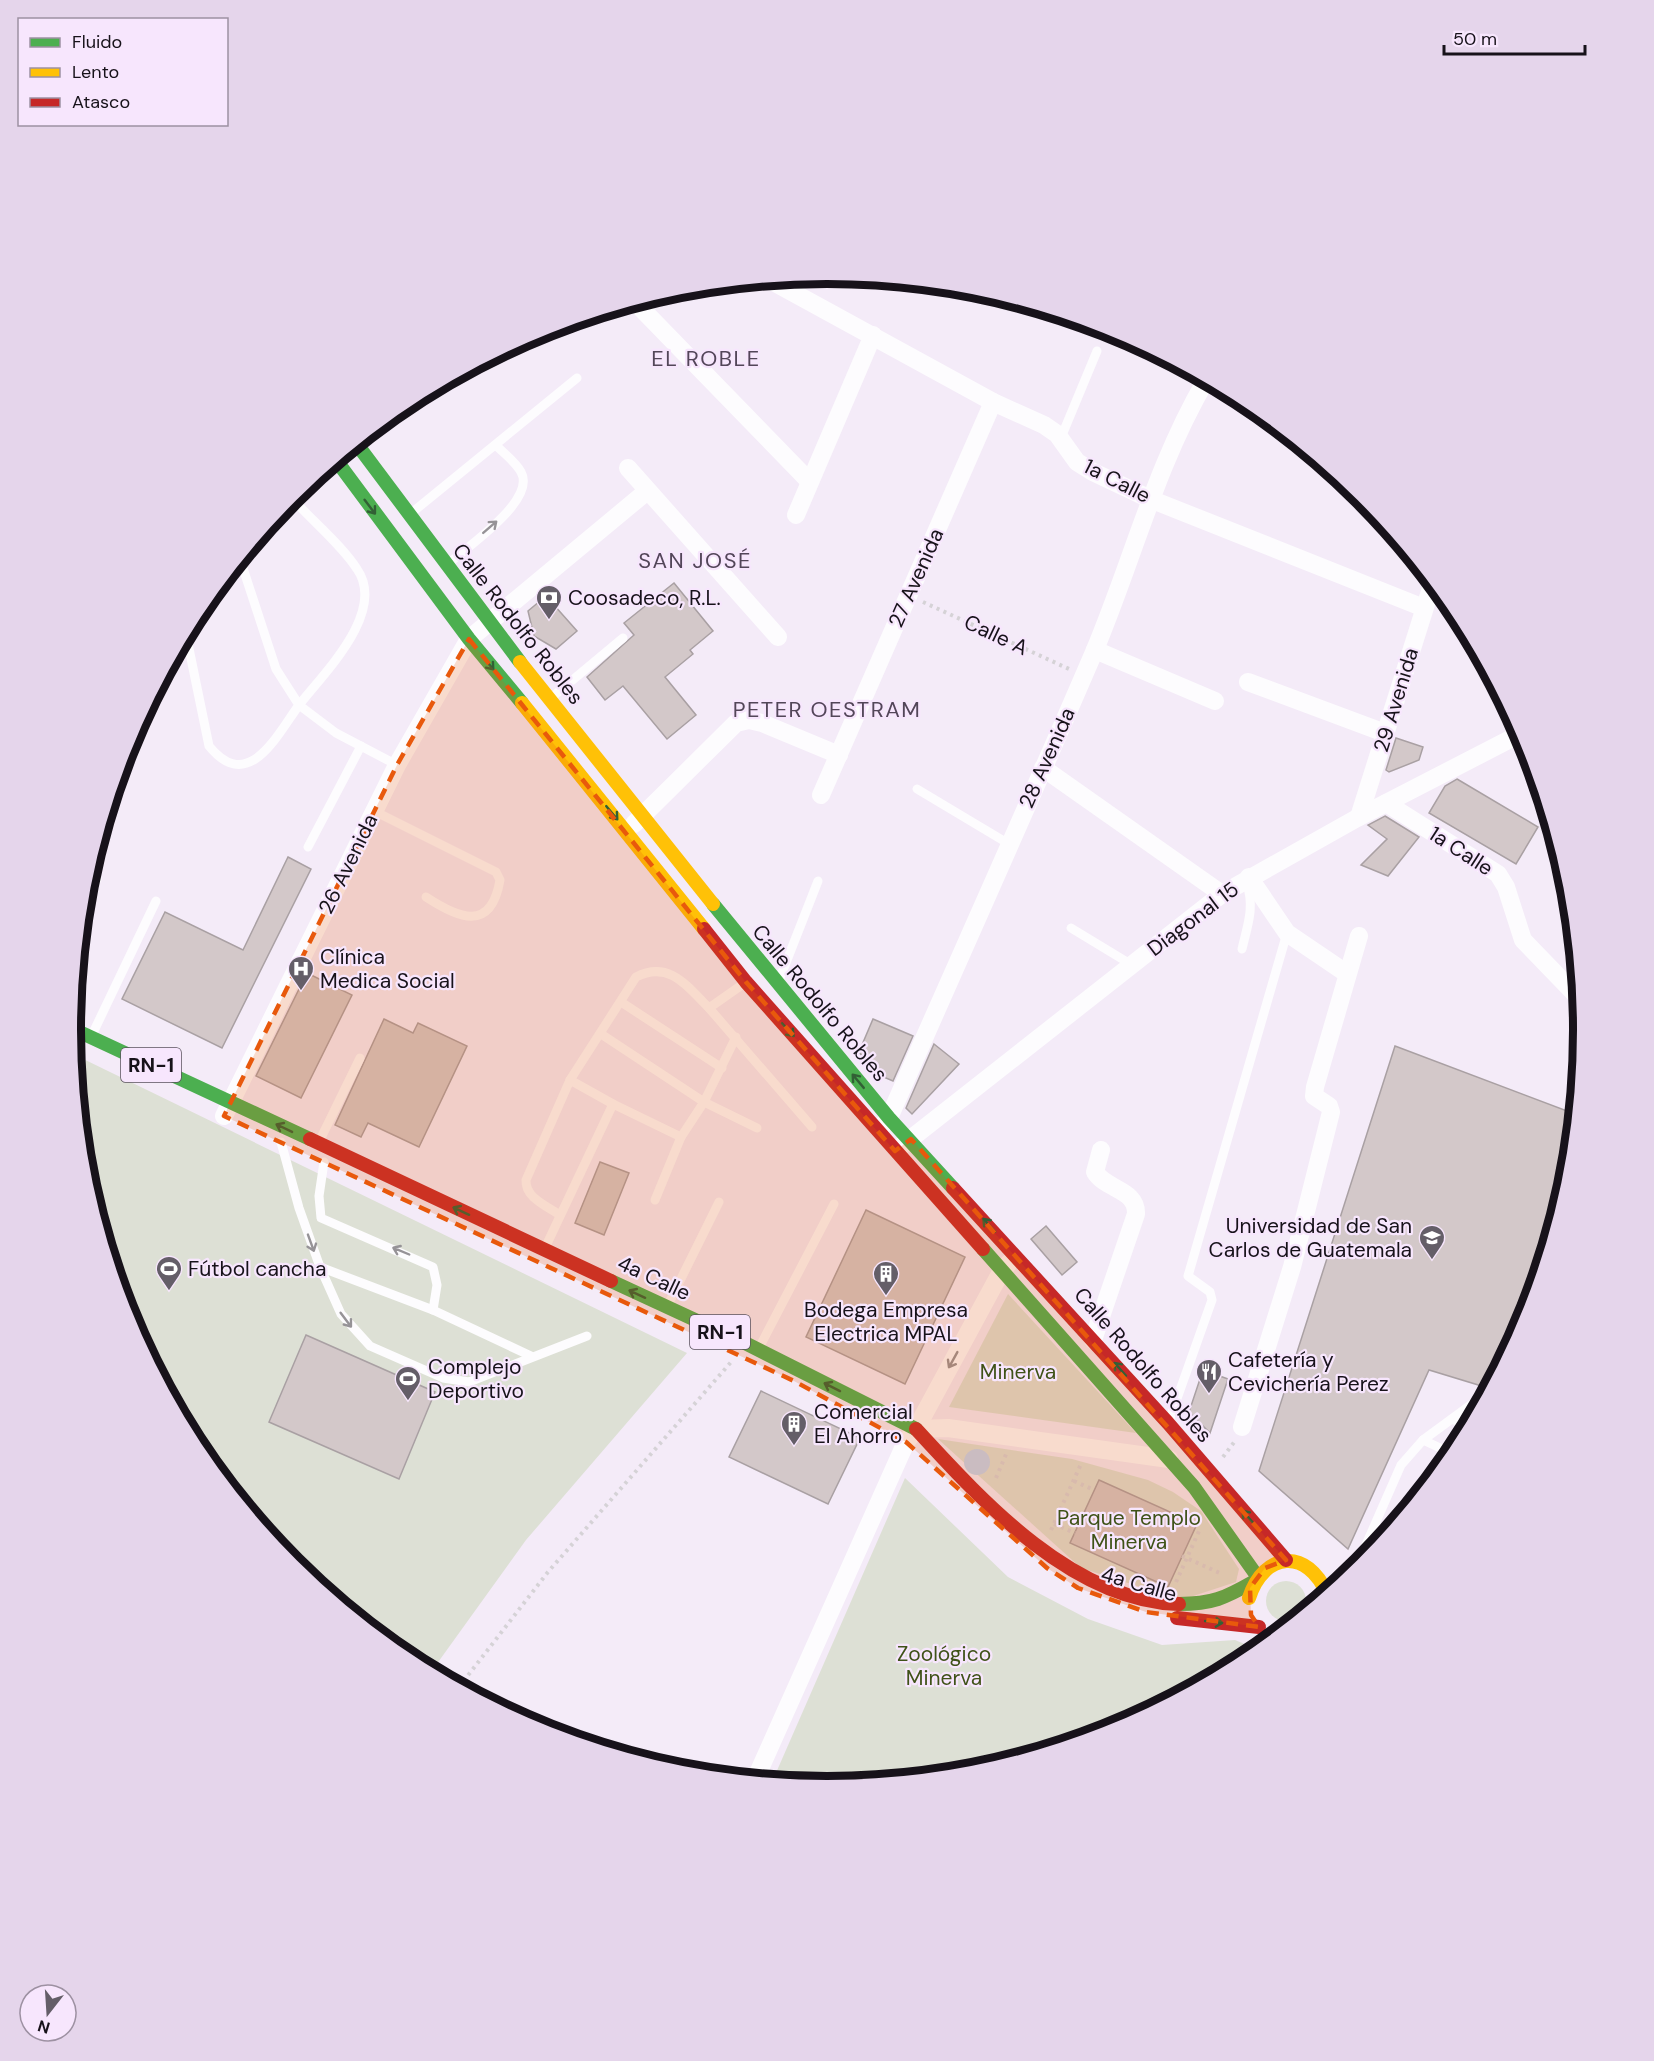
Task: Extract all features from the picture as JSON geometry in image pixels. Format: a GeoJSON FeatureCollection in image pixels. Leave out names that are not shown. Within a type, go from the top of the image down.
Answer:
{"type":"FeatureCollection","features":[{"type":"Feature","properties":{"kind":"main road","name":"Calle Rodolfo Robles"},"geometry":{"type":"LineString","coordinates":[[360,450],[488,622],[777,985],[883,1125],[896,1151],[1194,1487],[1255,1579]]}},
{"type":"Feature","properties":{"kind":"main road","name":"Calle Rodolfo Robles"},"geometry":{"type":"LineString","coordinates":[[340,466],[469,639],[627,831],[760,999],[883,1125],[911,1140],[1168,1423],[1286,1560]]}},
{"type":"Feature","properties":{"kind":"main road","name":"4a Calle"},"geometry":{"type":"LineString","coordinates":[[81,1033],[226,1112],[318,1157]]}},
{"type":"Feature","properties":{"kind":"main road","name":"4a Calle"},"geometry":{"type":"LineString","coordinates":[[276,1139],[544,1250],[758,1350],[906,1436],[959,1476],[1041,1550],[1061,1564],[1102,1585],[1147,1601],[1206,1604],[1226,1598],[1255,1579]]}},
{"type":"Feature","properties":{"kind":"main road","name":"4a Calle"},"geometry":{"type":"LineString","coordinates":[[377,1186],[739,1354],[875,1425]]}},
{"type":"Feature","properties":{"kind":"main road","name":"4a Calle"},"geometry":{"type":"LineString","coordinates":[[906,1436],[1047,1568],[1078,1588],[1112,1602],[1146,1612],[1264,1631],[1251,1615],[1248,1602],[1255,1579]]}},
{"type":"Feature","properties":{"kind":"main road","name":"RN-1"},"geometry":{"type":"LineString","coordinates":[[1255,1579],[1265,1568],[1286,1560]]}},
{"type":"Feature","properties":{"kind":"main road"},"geometry":{"type":"LineString","coordinates":[[1286,1560],[1308,1566],[1317,1572],[1324,1587]]}},
{"type":"Feature","properties":{"kind":"street","name":"1a Calle"},"geometry":{"type":"LineString","coordinates":[[781,286],[873,334],[993,402],[1044,425],[1060,440],[1077,462],[1150,499],[1425,608]]}},
{"type":"Feature","properties":{"kind":"street"},"geometry":{"type":"LineString","coordinates":[[641,308],[809,481]]}},
{"type":"Feature","properties":{"kind":"street"},"geometry":{"type":"LineString","coordinates":[[796,515],[873,334]]}},
{"type":"Feature","properties":{"kind":"street","name":"28 Avenida"},"geometry":{"type":"LineString","coordinates":[[883,1125],[1084,676],[1150,499],[1187,415],[1203,386]]}},
{"type":"Feature","properties":{"kind":"street","name":"27 Avenida"},"geometry":{"type":"LineString","coordinates":[[821,795],[993,402]]}},
{"type":"Feature","properties":{"kind":"street"},"geometry":{"type":"LineString","coordinates":[[628,468],[646,492],[778,637]]}},
{"type":"Feature","properties":{"kind":"street","name":"26 Avenida"},"geometry":{"type":"LineString","coordinates":[[226,1112],[397,765],[469,639],[646,492]]}},
{"type":"Feature","properties":{"kind":"street","name":"29 Avenida"},"geometry":{"type":"LineString","coordinates":[[1359,818],[1430,592]]}},
{"type":"Feature","properties":{"kind":"street"},"geometry":{"type":"LineString","coordinates":[[1095,650],[1215,701]]}},
{"type":"Feature","properties":{"kind":"street"},"geometry":{"type":"LineString","coordinates":[[1248,682],[1385,733]]}},
{"type":"Feature","properties":{"kind":"street"},"geometry":{"type":"LineString","coordinates":[[627,831],[736,723],[749,720],[762,723],[839,755]]}},
{"type":"Feature","properties":{"kind":"street","name":"Diagonal 15"},"geometry":{"type":"LineString","coordinates":[[896,1151],[1222,894],[1386,803],[1513,738]]}},
{"type":"Feature","properties":{"kind":"street"},"geometry":{"type":"LineString","coordinates":[[1043,768],[1222,894]]}},
{"type":"Feature","properties":{"kind":"street","name":"1a Calle"},"geometry":{"type":"LineString","coordinates":[[1386,803],[1498,874],[1506,887],[1523,940],[1571,990]]}},
{"type":"Feature","properties":{"kind":"street"},"geometry":{"type":"LineString","coordinates":[[1247,879],[1287,933],[1346,973]]}},
{"type":"Feature","properties":{"kind":"street"},"geometry":{"type":"LineString","coordinates":[[1242,1427],[1292,1267],[1331,1113],[1329,1106],[1314,1096],[1346,973],[1359,936]]}},
{"type":"Feature","properties":{"kind":"street"},"geometry":{"type":"LineString","coordinates":[[1093,1340],[1133,1227],[1137,1207],[1132,1197],[1099,1178],[1095,1172],[1101,1150]]}},
{"type":"Feature","properties":{"kind":"street"},"geometry":{"type":"LineString","coordinates":[[758,1773],[906,1436],[1001,1272],[1017,1255]]}},
{"type":"Feature","properties":{"kind":"street"},"geometry":{"type":"LineString","coordinates":[[906,1436],[948,1428],[1169,1459]]}},
{"type":"Feature","properties":{"kind":"lane"},"geometry":{"type":"LineString","coordinates":[[1060,440],[1097,351]]}},
{"type":"Feature","properties":{"kind":"lane"},"geometry":{"type":"LineString","coordinates":[[409,515],[577,378]]}},
{"type":"Feature","properties":{"kind":"lane"},"geometry":{"type":"LineString","coordinates":[[446,566],[516,505],[523,490],[521,471],[496,445]]}},
{"type":"Feature","properties":{"kind":"lane"},"geometry":{"type":"LineString","coordinates":[[188,645],[209,746],[219,758],[232,766],[246,765],[265,751],[362,620],[366,595],[358,570],[298,504]]}},
{"type":"Feature","properties":{"kind":"lane"},"geometry":{"type":"LineString","coordinates":[[243,567],[276,669],[299,705],[336,733],[397,765]]}},
{"type":"Feature","properties":{"kind":"lane"},"geometry":{"type":"LineString","coordinates":[[549,700],[623,638]]}},
{"type":"Feature","properties":{"kind":"lane"},"geometry":{"type":"LineString","coordinates":[[308,847],[361,746]]}},
{"type":"Feature","properties":{"kind":"lane"},"geometry":{"type":"LineString","coordinates":[[917,789],[1009,844]]}},
{"type":"Feature","properties":{"kind":"lane"},"geometry":{"type":"LineString","coordinates":[[374,811],[496,872],[500,880],[489,905],[481,914],[469,917],[451,914],[426,897]]}},
{"type":"Feature","properties":{"kind":"lane"},"geometry":{"type":"LineString","coordinates":[[1242,949],[1251,910],[1251,895],[1247,879]]}},
{"type":"Feature","properties":{"kind":"lane"},"geometry":{"type":"LineString","coordinates":[[760,999],[777,985],[818,882]]}},
{"type":"Feature","properties":{"kind":"lane"},"geometry":{"type":"LineString","coordinates":[[91,1037],[156,901]]}},
{"type":"Feature","properties":{"kind":"lane"},"geometry":{"type":"LineString","coordinates":[[1071,928],[1132,965]]}},
{"type":"Feature","properties":{"kind":"lane"},"geometry":{"type":"LineString","coordinates":[[1168,1423],[1212,1300],[1210,1292],[1190,1280],[1189,1270],[1287,933]]}},
{"type":"Feature","properties":{"kind":"lane"},"geometry":{"type":"LineString","coordinates":[[560,1215],[531,1196],[526,1187],[526,1180],[570,1080],[636,977],[648,971],[660,971],[675,976],[709,1008],[812,1127]]}},
{"type":"Feature","properties":{"kind":"lane"},"geometry":{"type":"LineString","coordinates":[[709,1008],[746,981]]}},
{"type":"Feature","properties":{"kind":"lane"},"geometry":{"type":"LineString","coordinates":[[621,1002],[722,1068]]}},
{"type":"Feature","properties":{"kind":"lane"},"geometry":{"type":"LineString","coordinates":[[601,1034],[704,1102],[757,1128]]}},
{"type":"Feature","properties":{"kind":"lane"},"geometry":{"type":"LineString","coordinates":[[655,1200],[681,1137],[704,1102],[736,1037]]}},
{"type":"Feature","properties":{"kind":"lane"},"geometry":{"type":"LineString","coordinates":[[321,1218],[318,1157],[360,1058]]}},
{"type":"Feature","properties":{"kind":"lane"},"geometry":{"type":"LineString","coordinates":[[570,1080],[681,1137]]}},
{"type":"Feature","properties":{"kind":"lane"},"geometry":{"type":"LineString","coordinates":[[544,1250],[613,1104]]}},
{"type":"Feature","properties":{"kind":"lane"},"geometry":{"type":"LineString","coordinates":[[276,1139],[320,1268],[340,1314],[370,1346],[443,1378],[469,1382],[587,1336]]}},
{"type":"Feature","properties":{"kind":"lane"},"geometry":{"type":"LineString","coordinates":[[667,1308],[719,1202]]}},
{"type":"Feature","properties":{"kind":"lane"},"geometry":{"type":"LineString","coordinates":[[758,1350],[834,1204]]}},
{"type":"Feature","properties":{"kind":"lane"},"geometry":{"type":"LineString","coordinates":[[302,1218],[321,1218],[433,1267],[437,1285],[433,1310]]}},
{"type":"Feature","properties":{"kind":"lane"},"geometry":{"type":"LineString","coordinates":[[320,1268],[433,1310],[531,1356]]}},
{"type":"Feature","properties":{"kind":"lane"},"geometry":{"type":"LineString","coordinates":[[1365,1547],[1401,1465],[1423,1440],[1474,1403]]}},
{"type":"Feature","properties":{"kind":"lane"},"geometry":{"type":"LineString","coordinates":[[1452,1419],[1461,1423]]}},
{"type":"Feature","properties":{"kind":"lane"},"geometry":{"type":"LineString","coordinates":[[1423,1440],[1444,1450]]}},
{"type":"Feature","properties":{"kind":"path","name":"Calle A"},"geometry":{"type":"LineString","coordinates":[[909,595],[1084,676]]}},
{"type":"Feature","properties":{"kind":"path"},"geometry":{"type":"LineString","coordinates":[[463,1682],[548,1572],[739,1354]]}},
{"type":"Feature","properties":{"kind":"path"},"geometry":{"type":"LineString","coordinates":[[1209,1473],[1233,1444],[1242,1427]]}},
{"type":"Feature","properties":{"kind":"path"},"geometry":{"type":"LineString","coordinates":[[995,1480],[1004,1459]]}},
{"type":"Feature","properties":{"kind":"path"},"geometry":{"type":"LineString","coordinates":[[1050,1534],[1081,1464]]}},
{"type":"Feature","properties":{"kind":"path"},"geometry":{"type":"LineString","coordinates":[[1074,1480],[1094,1490]]}},
{"type":"Feature","properties":{"kind":"path"},"geometry":{"type":"LineString","coordinates":[[1174,1584],[1184,1556],[1203,1520]]}},
{"type":"Feature","properties":{"kind":"path"},"geometry":{"type":"LineString","coordinates":[[1054,1524],[1074,1533]]}},
{"type":"Feature","properties":{"kind":"path"},"geometry":{"type":"LineString","coordinates":[[1184,1556],[1228,1576]]}},
{"type":"Feature","properties":{"kind":"highlighted area"},"geometry":{"type":"Polygon","coordinates":[[[469,639],[746,982],[895,1151],[911,1139],[1286,1560],[1265,1568],[1250,1588],[1251,1615],[1259,1627],[1146,1612],[1078,1588],[1047,1568],[906,1442],[794,1381],[224,1116],[397,765],[469,639]]]}},
{"type":"Feature","properties":{"kind":"green space","name":"Complejo Deportivo"},"geometry":{"type":"Polygon","coordinates":[[[82,1058],[687,1353],[526,1540],[436,1665],[373,1622],[299,1558],[235,1485],[207,1445],[181,1404],[138,1316],[106,1224],[95,1176],[87,1128],[82,1058]]]}},
{"type":"Feature","properties":{"kind":"green space","name":"Minerva"},"geometry":{"type":"Polygon","coordinates":[[[1008,1294],[1136,1433],[949,1407],[1008,1294]]]}},
{"type":"Feature","properties":{"kind":"green space","name":"Parque Templo Minerva"},"geometry":{"type":"Polygon","coordinates":[[[938,1439],[1072,1459],[1148,1480],[1173,1492],[1201,1511],[1239,1569],[1236,1582],[1181,1600],[1081,1568],[938,1439]]]}},
{"type":"Feature","properties":{"kind":"green space","name":"Zoológico Minerva"},"geometry":{"type":"Polygon","coordinates":[[[905,1478],[1008,1577],[1088,1619],[1162,1645],[1235,1640],[1248,1646],[1200,1677],[1157,1700],[1067,1737],[1020,1751],[973,1762],[876,1775],[827,1777],[775,1775],[905,1478]]]}},
{"type":"Feature","properties":{"kind":"green space"},"geometry":{"type":"Polygon","coordinates":[[[1278,1582],[1294,1582],[1305,1593],[1306,1602],[1283,1621],[1278,1620],[1267,1609],[1267,1593],[1278,1582]]]}},
{"type":"Feature","properties":{"kind":"water"},"geometry":{"type":"Polygon","coordinates":[[[977,1449],[986,1453],[990,1462],[986,1471],[977,1475],[968,1471],[964,1462],[968,1453],[977,1449]]]}},
{"type":"Feature","properties":{"kind":"building"},"geometry":{"type":"Polygon","coordinates":[[[674,583],[713,631],[690,650],[693,654],[665,677],[696,715],[667,739],[623,686],[605,700],[587,677],[634,635],[624,623],[674,583]]]}},
{"type":"Feature","properties":{"kind":"building","name":"Coosadeco, R.L."},"geometry":{"type":"Polygon","coordinates":[[[546,596],[577,631],[556,649],[534,636],[528,611],[546,596]]]}},
{"type":"Feature","properties":{"kind":"building"},"geometry":{"type":"Polygon","coordinates":[[[1396,738],[1423,747],[1419,760],[1389,772],[1386,770],[1396,738]]]}},
{"type":"Feature","properties":{"kind":"building"},"geometry":{"type":"Polygon","coordinates":[[[1457,779],[1538,827],[1516,864],[1429,813],[1445,786],[1457,779]]]}},
{"type":"Feature","properties":{"kind":"building"},"geometry":{"type":"Polygon","coordinates":[[[1385,816],[1419,837],[1388,876],[1361,865],[1387,839],[1368,825],[1385,816]]]}},
{"type":"Feature","properties":{"kind":"building"},"geometry":{"type":"Polygon","coordinates":[[[288,857],[311,869],[222,1048],[122,999],[165,912],[243,950],[288,857]]]}},
{"type":"Feature","properties":{"kind":"building"},"geometry":{"type":"Polygon","coordinates":[[[307,973],[352,995],[301,1098],[256,1076],[307,973]]]}},
{"type":"Feature","properties":{"kind":"building"},"geometry":{"type":"Polygon","coordinates":[[[384,1019],[413,1033],[418,1023],[467,1046],[419,1147],[368,1123],[361,1137],[335,1125],[384,1019]]]}},
{"type":"Feature","properties":{"kind":"building"},"geometry":{"type":"Polygon","coordinates":[[[873,1019],[913,1036],[893,1081],[874,1073],[859,1052],[873,1019]]]}},
{"type":"Feature","properties":{"kind":"building"},"geometry":{"type":"Polygon","coordinates":[[[934,1044],[959,1064],[912,1114],[906,1108],[934,1044]]]}},
{"type":"Feature","properties":{"kind":"building","name":"Universidad de San Carlos de Guatemala"},"geometry":{"type":"Polygon","coordinates":[[[1395,1046],[1568,1111],[1559,1176],[1548,1224],[1532,1273],[1496,1360],[1482,1386],[1429,1370],[1348,1549],[1259,1471],[1395,1046]]]}},
{"type":"Feature","properties":{"kind":"building"},"geometry":{"type":"Polygon","coordinates":[[[600,1162],[629,1173],[604,1235],[575,1223],[600,1162]]]}},
{"type":"Feature","properties":{"kind":"building","name":"Bodega Empresa Electrica MPAL"},"geometry":{"type":"Polygon","coordinates":[[[866,1210],[965,1257],[905,1384],[806,1337],[866,1210]]]}},
{"type":"Feature","properties":{"kind":"building"},"geometry":{"type":"Polygon","coordinates":[[[1046,1226],[1077,1262],[1062,1275],[1031,1239],[1046,1226]]]}},
{"type":"Feature","properties":{"kind":"building"},"geometry":{"type":"Polygon","coordinates":[[[306,1335],[435,1392],[399,1479],[269,1422],[306,1335]]]}},
{"type":"Feature","properties":{"kind":"building","name":"Cafetería y Cevichería Perez"},"geometry":{"type":"Polygon","coordinates":[[[1203,1370],[1228,1379],[1210,1433],[1189,1412],[1203,1370]]]}},
{"type":"Feature","properties":{"kind":"building","name":"Comercial El Ahorro"},"geometry":{"type":"Polygon","coordinates":[[[761,1391],[860,1438],[828,1504],[729,1457],[761,1391]]]}},
{"type":"Feature","properties":{"kind":"building"},"geometry":{"type":"Polygon","coordinates":[[[1099,1480],[1197,1524],[1168,1587],[1070,1543],[1099,1480]]]}},
{"type":"Feature","properties":{"kind":"traffic: fast"},"geometry":{"type":"LineString","coordinates":[[361,449],[520,662]]}},
{"type":"Feature","properties":{"kind":"traffic: fast"},"geometry":{"type":"LineString","coordinates":[[340,466],[469,639],[522,703]]}},
{"type":"Feature","properties":{"kind":"traffic: fast"},"geometry":{"type":"LineString","coordinates":[[713,904],[889,1118],[953,1188]]}},
{"type":"Feature","properties":{"kind":"traffic: fast"},"geometry":{"type":"LineString","coordinates":[[81,1033],[310,1139]]}},
{"type":"Feature","properties":{"kind":"traffic: fast"},"geometry":{"type":"LineString","coordinates":[[983,1249],[1194,1487],[1257,1576]]}},
{"type":"Feature","properties":{"kind":"traffic: fast"},"geometry":{"type":"LineString","coordinates":[[611,1281],[745,1343],[916,1429]]}},
{"type":"Feature","properties":{"kind":"traffic: fast"},"geometry":{"type":"LineString","coordinates":[[1179,1604],[1201,1603],[1218,1599],[1253,1582]]}},
{"type":"Feature","properties":{"kind":"traffic: slow"},"geometry":{"type":"LineString","coordinates":[[520,662],[713,904]]}},
{"type":"Feature","properties":{"kind":"traffic: slow"},"geometry":{"type":"LineString","coordinates":[[522,703],[704,929]]}},
{"type":"Feature","properties":{"kind":"traffic: slow"},"geometry":{"type":"LineString","coordinates":[[1249,1598],[1256,1582],[1265,1571],[1275,1564],[1286,1561],[1298,1563],[1309,1569],[1323,1587]]}},
{"type":"Feature","properties":{"kind":"traffic: jam"},"geometry":{"type":"LineString","coordinates":[[704,929],[746,982],[983,1249]]}},
{"type":"Feature","properties":{"kind":"traffic: jam"},"geometry":{"type":"LineString","coordinates":[[310,1139],[611,1281]]}},
{"type":"Feature","properties":{"kind":"traffic: jam"},"geometry":{"type":"LineString","coordinates":[[953,1188],[1168,1423],[1286,1560]]}},
{"type":"Feature","properties":{"kind":"traffic: jam"},"geometry":{"type":"LineString","coordinates":[[916,1429],[970,1487],[1001,1516],[1067,1567],[1103,1586],[1140,1599],[1179,1604]]}},
{"type":"Feature","properties":{"kind":"traffic: jam"},"geometry":{"type":"LineString","coordinates":[[1177,1618],[1259,1627]]}},
{"type":"Feature","properties":{"kind":"place","name":"Coosadeco, R.L."},"geometry":{"type":"Point","coordinates":[549,621]}},
{"type":"Feature","properties":{"kind":"place","name":"Clínica Medica Social"},"geometry":{"type":"Point","coordinates":[301,992]}},
{"type":"Feature","properties":{"kind":"place","name":"Universidad de San Carlos de Guatemala"},"geometry":{"type":"Point","coordinates":[1432,1261]}},
{"type":"Feature","properties":{"kind":"place","name":"Fútbol cancha"},"geometry":{"type":"Point","coordinates":[169,1292]}},
{"type":"Feature","properties":{"kind":"place","name":"Bodega Empresa Electrica MPAL"},"geometry":{"type":"Point","coordinates":[886,1297]}},
{"type":"Feature","properties":{"kind":"place","name":"Cafetería y Cevichería Perez"},"geometry":{"type":"Point","coordinates":[1209,1395]}},
{"type":"Feature","properties":{"kind":"place","name":"Complejo Deportivo"},"geometry":{"type":"Point","coordinates":[408,1402]}},
{"type":"Feature","properties":{"kind":"place","name":"Comercial El Ahorro"},"geometry":{"type":"Point","coordinates":[794,1447]}},
{"type":"Feature","properties":{"kind":"district","name":"EL ROBLE"},"geometry":{"type":"Point","coordinates":[706,358]}},
{"type":"Feature","properties":{"kind":"district","name":"SAN JOSÉ"},"geometry":{"type":"Point","coordinates":[695,560]}},
{"type":"Feature","properties":{"kind":"district","name":"PETER OESTRAM"},"geometry":{"type":"Point","coordinates":[827,709]}}]}
